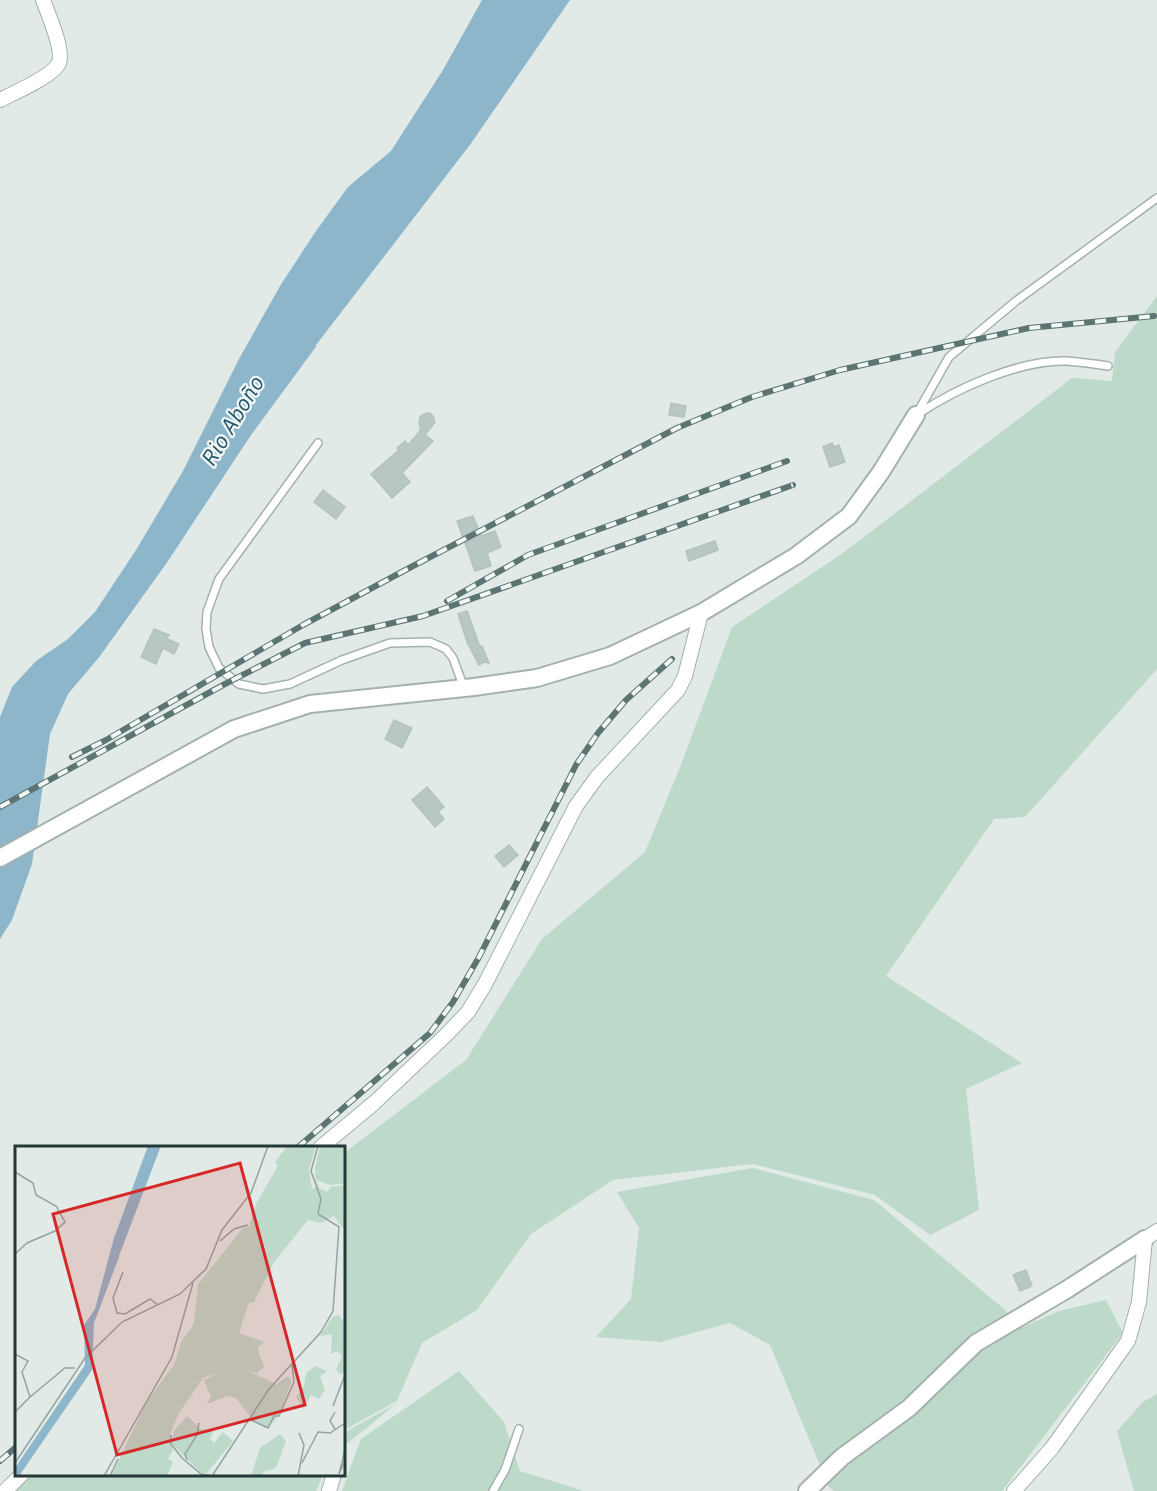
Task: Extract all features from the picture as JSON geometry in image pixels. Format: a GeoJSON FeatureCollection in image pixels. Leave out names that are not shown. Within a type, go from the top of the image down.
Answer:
{"type":"FeatureCollection","features":[{"type":"Feature","properties":{"kind":"street"},"geometry":{"type":"LineString","coordinates":[[0,100],[48,74],[58,64],[60,51],[43,0]]}},
{"type":"Feature","properties":{"kind":"street"},"geometry":{"type":"LineString","coordinates":[[0,858],[234,729],[310,704],[537,678],[610,656],[701,613],[796,556],[849,516],[881,472],[916,415]]}},
{"type":"Feature","properties":{"kind":"street"},"geometry":{"type":"LineString","coordinates":[[322,1146],[374,1103],[468,1012],[485,984],[576,806],[597,777],[678,690],[685,676],[701,613]]}},
{"type":"Feature","properties":{"kind":"street"},"geometry":{"type":"LineString","coordinates":[[815,1488],[842,1457],[909,1408],[976,1342],[1066,1290],[1153,1234]]}},
{"type":"Feature","properties":{"kind":"street"},"geometry":{"type":"LineString","coordinates":[[1014,1491],[1052,1448],[1128,1341],[1139,1302],[1153,1234]]}},
{"type":"Feature","properties":{"kind":"street"},"geometry":{"type":"LineString","coordinates":[[5,1491],[20,1476]]}},
{"type":"Feature","properties":{"kind":"street"},"geometry":{"type":"LineString","coordinates":[[329,1491],[333,1476]]}},
{"type":"Feature","properties":{"kind":"lane"},"geometry":{"type":"LineString","coordinates":[[916,415],[949,357],[998,314],[1157,198]]}},
{"type":"Feature","properties":{"kind":"lane"},"geometry":{"type":"LineString","coordinates":[[916,415],[943,397],[964,387],[1023,367],[1065,361],[1108,366]]}},
{"type":"Feature","properties":{"kind":"lane"},"geometry":{"type":"LineString","coordinates":[[318,443],[219,579],[207,612],[206,629],[209,647],[219,668],[239,684],[263,689],[290,684],[342,660],[390,643],[430,642],[446,649],[453,658],[464,688]]}},
{"type":"Feature","properties":{"kind":"lane"},"geometry":{"type":"LineString","coordinates":[[493,1491],[505,1470],[519,1429]]}},
{"type":"Feature","properties":{"kind":"green space"},"geometry":{"type":"Polygon","coordinates":[[[1157,296],[1157,669],[1025,817],[994,819],[886,976],[1022,1063],[966,1089],[979,1210],[930,1235],[875,1195],[753,1164],[613,1180],[531,1234],[477,1310],[422,1343],[397,1401],[345,1432],[345,1152],[466,1060],[542,939],[645,852],[681,765],[732,627],[843,553],[1072,378],[1112,381],[1115,352],[1157,296]]]}},
{"type":"Feature","properties":{"kind":"green space"},"geometry":{"type":"Polygon","coordinates":[[[753,1168],[874,1200],[1004,1309],[1021,1328],[1059,1311],[1106,1300],[1123,1333],[1002,1491],[834,1491],[829,1487],[770,1345],[730,1323],[660,1342],[596,1337],[631,1299],[639,1228],[617,1192],[753,1168]]]}},
{"type":"Feature","properties":{"kind":"green space"},"geometry":{"type":"Polygon","coordinates":[[[459,1371],[504,1422],[520,1471],[584,1491],[342,1491],[361,1439],[459,1371]]]}},
{"type":"Feature","properties":{"kind":"green space"},"geometry":{"type":"Polygon","coordinates":[[[1157,1394],[1157,1491],[1134,1491],[1117,1431],[1143,1402],[1157,1394]]]}},
{"type":"Feature","properties":{"kind":"green space"},"geometry":{"type":"Polygon","coordinates":[[[396,1404],[345,1445],[347,1431],[396,1404]]]}},
{"type":"Feature","properties":{"kind":"green space"},"geometry":{"type":"Polygon","coordinates":[[[30,1476],[323,1476],[316,1491],[15,1491],[30,1476]]]}},
{"type":"Feature","properties":{"kind":"water","name":"Rio Aboño"},"geometry":{"type":"Polygon","coordinates":[[[482,0],[570,0],[470,145],[251,435],[168,561],[100,656],[68,694],[50,734],[32,864],[12,920],[0,939],[0,717],[12,687],[36,661],[68,639],[95,612],[136,550],[183,471],[239,359],[280,286],[348,187],[391,151],[443,70],[482,0]]]}},
{"type":"Feature","properties":{"kind":"pier"},"geometry":{"type":"Polygon","coordinates":[[[572,0],[573,2],[473,146],[318,349],[316,345],[470,145],[572,0]]]}},
{"type":"Feature","properties":{"kind":"building"},"geometry":{"type":"Polygon","coordinates":[[[671,403],[686,406],[684,417],[669,415],[671,403]]]}},
{"type":"Feature","properties":{"kind":"building"},"geometry":{"type":"Polygon","coordinates":[[[429,413],[435,422],[425,435],[433,441],[402,473],[410,482],[392,498],[371,474],[399,450],[397,448],[405,441],[408,445],[421,432],[420,417],[429,413]]]}},
{"type":"Feature","properties":{"kind":"building"},"geometry":{"type":"Polygon","coordinates":[[[832,443],[834,447],[839,445],[845,462],[830,467],[823,447],[832,443]]]}},
{"type":"Feature","properties":{"kind":"building"},"geometry":{"type":"Polygon","coordinates":[[[323,490],[345,507],[336,519],[314,502],[323,490]]]}},
{"type":"Feature","properties":{"kind":"building"},"geometry":{"type":"Polygon","coordinates":[[[473,516],[481,536],[495,531],[501,547],[487,553],[491,566],[475,571],[457,521],[473,516]]]}},
{"type":"Feature","properties":{"kind":"building"},"geometry":{"type":"Polygon","coordinates":[[[715,541],[718,550],[689,561],[686,551],[715,541]]]}},
{"type":"Feature","properties":{"kind":"building"},"geometry":{"type":"Polygon","coordinates":[[[467,611],[480,647],[482,646],[489,663],[484,662],[479,665],[467,642],[458,614],[467,611]]]}},
{"type":"Feature","properties":{"kind":"building"},"geometry":{"type":"Polygon","coordinates":[[[154,629],[169,635],[167,639],[179,644],[174,654],[163,648],[156,664],[141,657],[154,629]]]}},
{"type":"Feature","properties":{"kind":"building"},"geometry":{"type":"Polygon","coordinates":[[[394,720],[412,728],[402,748],[385,739],[394,720]]]}},
{"type":"Feature","properties":{"kind":"building"},"geometry":{"type":"Polygon","coordinates":[[[427,787],[444,807],[438,812],[444,819],[435,827],[412,800],[427,787]]]}},
{"type":"Feature","properties":{"kind":"building"},"geometry":{"type":"Polygon","coordinates":[[[509,845],[518,855],[504,867],[495,856],[509,845]]]}},
{"type":"Feature","properties":{"kind":"building"},"geometry":{"type":"Polygon","coordinates":[[[1026,1270],[1032,1286],[1020,1291],[1013,1275],[1026,1270]]]}},
{"type":"Feature","properties":{"kind":"railway"},"geometry":{"type":"LineString","coordinates":[[72,757],[106,740],[303,625],[413,566],[677,428],[752,397],[840,370],[1029,328],[1154,316]]}},
{"type":"Feature","properties":{"kind":"railway"},"geometry":{"type":"LineString","coordinates":[[447,601],[528,555],[787,461]]}},
{"type":"Feature","properties":{"kind":"railway"},"geometry":{"type":"LineString","coordinates":[[0,807],[305,643],[423,616],[793,485]]}},
{"type":"Feature","properties":{"kind":"railway"},"geometry":{"type":"LineString","coordinates":[[299,1146],[430,1033],[453,1002],[479,957],[576,765],[598,733],[626,700],[672,659]]}},
{"type":"Feature","properties":{"kind":"railway"},"geometry":{"type":"LineString","coordinates":[[0,1461],[15,1448]]}}]}
